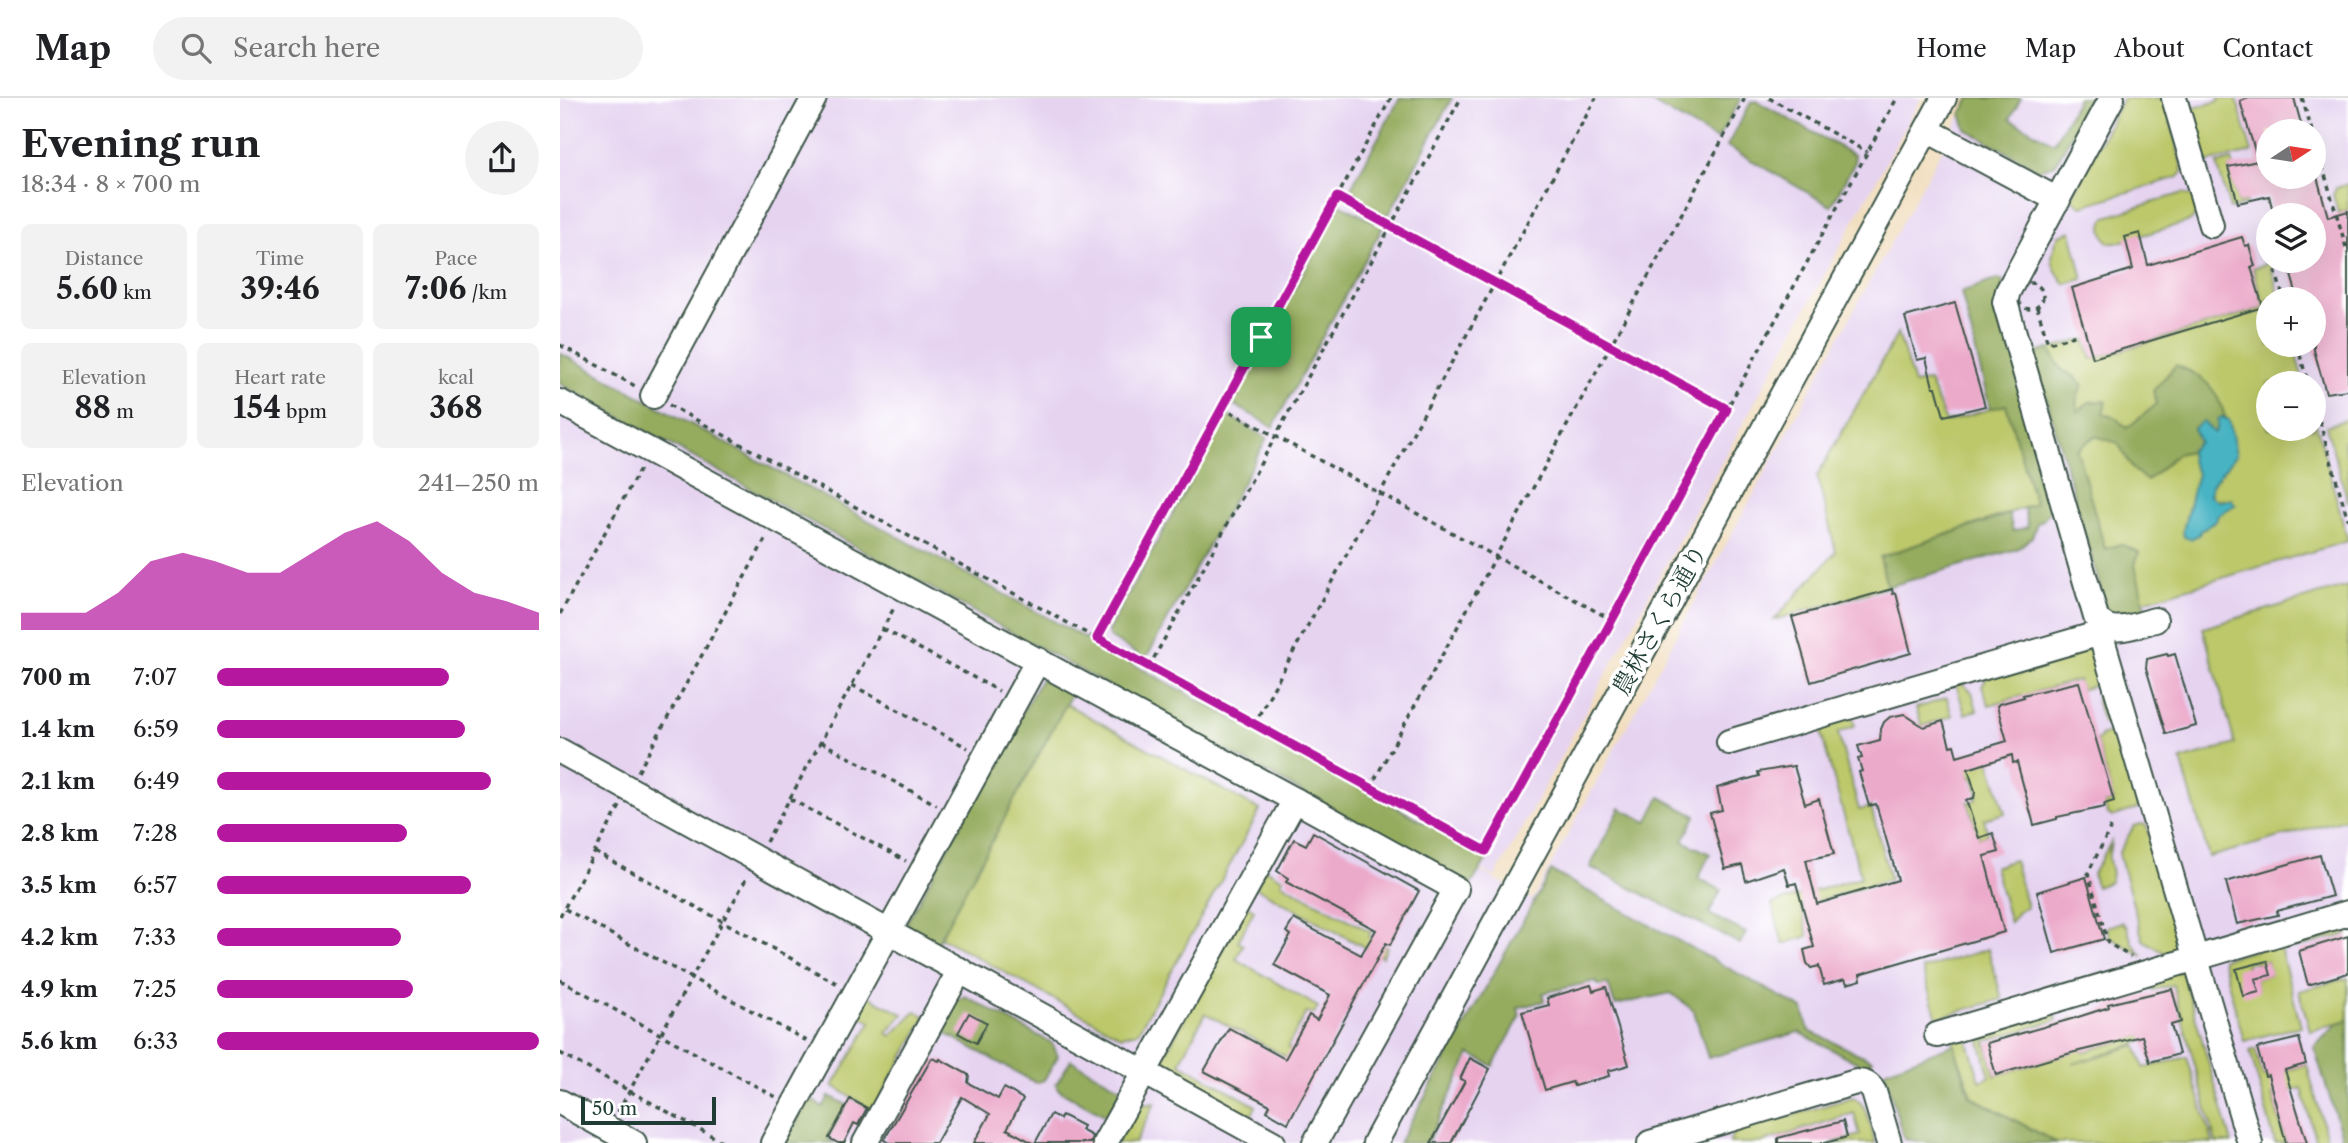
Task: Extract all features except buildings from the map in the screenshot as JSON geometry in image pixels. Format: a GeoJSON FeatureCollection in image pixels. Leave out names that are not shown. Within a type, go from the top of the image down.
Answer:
{"type":"FeatureCollection","features":[{"type":"Feature","properties":{"kind":"street"},"geometry":{"type":"LineString","coordinates":[[653,396],[814,98]]}},
{"type":"Feature","properties":{"kind":"street","name":"農林さくら通り"},"geometry":{"type":"LineString","coordinates":[[1375,1143],[1944,98]]}},
{"type":"Feature","properties":{"kind":"street"},"geometry":{"type":"LineString","coordinates":[[2112,98],[2008,291],[2005,302],[2096,617],[2103,630],[2250,1143]]}},
{"type":"Feature","properties":{"kind":"street"},"geometry":{"type":"LineString","coordinates":[[2174,98],[2211,225]]}},
{"type":"Feature","properties":{"kind":"street"},"geometry":{"type":"LineString","coordinates":[[1927,130],[2058,200]]}},
{"type":"Feature","properties":{"kind":"street"},"geometry":{"type":"LineString","coordinates":[[560,402],[1456,890],[1315,1143]]}},
{"type":"Feature","properties":{"kind":"street"},"geometry":{"type":"LineString","coordinates":[[1729,742],[2103,630],[2155,620]]}},
{"type":"Feature","properties":{"kind":"street"},"geometry":{"type":"LineString","coordinates":[[773,1143],[1038,660]]}},
{"type":"Feature","properties":{"kind":"street"},"geometry":{"type":"LineString","coordinates":[[560,751],[1273,1143]]}},
{"type":"Feature","properties":{"kind":"street"},"geometry":{"type":"LineString","coordinates":[[1105,1143],[1295,800]]}},
{"type":"Feature","properties":{"kind":"street"},"geometry":{"type":"LineString","coordinates":[[1937,1035],[2348,913]]}},
{"type":"Feature","properties":{"kind":"street"},"geometry":{"type":"LineString","coordinates":[[865,1143],[960,970]]}},
{"type":"Feature","properties":{"kind":"street"},"geometry":{"type":"LineString","coordinates":[[1650,1143],[1714,1134],[1856,1082],[1864,1082],[1874,1092],[1889,1143]]}},
{"type":"Feature","properties":{"kind":"street"},"geometry":{"type":"LineString","coordinates":[[560,1102],[634,1143]]}},
{"type":"Feature","properties":{"kind":"path"},"geometry":{"type":"LineString","coordinates":[[1097,638],[1391,98]]}},
{"type":"Feature","properties":{"kind":"path"},"geometry":{"type":"LineString","coordinates":[[1149,667],[1461,98]]}},
{"type":"Feature","properties":{"kind":"path"},"geometry":{"type":"LineString","coordinates":[[1254,724],[1596,98]]}},
{"type":"Feature","properties":{"kind":"path"},"geometry":{"type":"LineString","coordinates":[[1370,788],[1745,98]]}},
{"type":"Feature","properties":{"kind":"path"},"geometry":{"type":"LineString","coordinates":[[1769,98],[1867,152]]}},
{"type":"Feature","properties":{"kind":"path"},"geometry":{"type":"LineString","coordinates":[[560,345],[1486,851],[1897,98]]}},
{"type":"Feature","properties":{"kind":"path"},"geometry":{"type":"LineString","coordinates":[[2302,98],[2308,119]]}},
{"type":"Feature","properties":{"kind":"path"},"geometry":{"type":"LineString","coordinates":[[2326,178],[2348,254]]}},
{"type":"Feature","properties":{"kind":"path"},"geometry":{"type":"LineString","coordinates":[[1337,197],[1727,409]]}},
{"type":"Feature","properties":{"kind":"path"},"geometry":{"type":"LineString","coordinates":[[2038,307],[2048,343],[2077,335]]}},
{"type":"Feature","properties":{"kind":"path"},"geometry":{"type":"LineString","coordinates":[[1222,407],[1612,620]]}},
{"type":"Feature","properties":{"kind":"path"},"geometry":{"type":"LineString","coordinates":[[2325,441],[2348,520]]}},
{"type":"Feature","properties":{"kind":"path"},"geometry":{"type":"LineString","coordinates":[[560,614],[650,450]]}},
{"type":"Feature","properties":{"kind":"path"},"geometry":{"type":"LineString","coordinates":[[560,916],[776,519]]}},
{"type":"Feature","properties":{"kind":"path"},"geometry":{"type":"LineString","coordinates":[[883,629],[1016,701]]}},
{"type":"Feature","properties":{"kind":"path"},"geometry":{"type":"LineString","coordinates":[[852,685],[985,758]]}},
{"type":"Feature","properties":{"kind":"path"},"geometry":{"type":"LineString","coordinates":[[821,742],[954,814]]}},
{"type":"Feature","properties":{"kind":"path"},"geometry":{"type":"LineString","coordinates":[[790,799],[924,870]]}},
{"type":"Feature","properties":{"kind":"path"},"geometry":{"type":"LineString","coordinates":[[2110,827],[2088,873],[2108,943],[2154,971]]}},
{"type":"Feature","properties":{"kind":"path"},"geometry":{"type":"LineString","coordinates":[[595,852],[856,993]]}},
{"type":"Feature","properties":{"kind":"path"},"geometry":{"type":"LineString","coordinates":[[564,909],[824,1050]]}},
{"type":"Feature","properties":{"kind":"path"},"geometry":{"type":"LineString","coordinates":[[560,980],[793,1106]]}},
{"type":"Feature","properties":{"kind":"path"},"geometry":{"type":"LineString","coordinates":[[560,1053],[725,1143]]}},
{"type":"Feature","properties":{"kind":"shaded area"},"geometry":{"type":"Polygon","coordinates":[[[560,98],[1921,98],[1495,877],[924,560],[1532,900],[1970,98],[2348,98],[2348,1143],[560,1143],[560,98]]]}},
{"type":"Feature","properties":{"kind":"green space"},"geometry":{"type":"Polygon","coordinates":[[[1400,98],[1452,98],[1388,216],[1347,195],[1400,98]]]}},
{"type":"Feature","properties":{"kind":"green space"},"geometry":{"type":"Polygon","coordinates":[[[1644,98],[1741,98],[1717,140],[1644,98]]]}},
{"type":"Feature","properties":{"kind":"green space"},"geometry":{"type":"Polygon","coordinates":[[[1970,98],[2021,98],[2010,119],[2054,143],[2078,98],[2092,98],[2055,165],[2039,170],[1966,129],[1961,114],[1970,98]]]}},
{"type":"Feature","properties":{"kind":"green space"},"geometry":{"type":"Polygon","coordinates":[[[2123,98],[2165,98],[2183,172],[2179,177],[2082,206],[2072,197],[2123,98]]]}},
{"type":"Feature","properties":{"kind":"green space"},"geometry":{"type":"Polygon","coordinates":[[[2219,98],[2236,98],[2252,152],[2205,163],[2190,109],[2219,101],[2219,98]]]}},
{"type":"Feature","properties":{"kind":"green space"},"geometry":{"type":"Polygon","coordinates":[[[1756,101],[1854,155],[1855,162],[1831,206],[1727,146],[1751,102],[1756,101]]]}},
{"type":"Feature","properties":{"kind":"green space"},"geometry":{"type":"Polygon","coordinates":[[[2232,160],[2234,166],[2229,168],[2238,203],[2246,201],[2246,204],[2230,209],[2217,164],[2232,160]]]}},
{"type":"Feature","properties":{"kind":"green space"},"geometry":{"type":"Polygon","coordinates":[[[2348,184],[2348,210],[2338,213],[2333,195],[2336,188],[2348,184]]]}},
{"type":"Feature","properties":{"kind":"green space"},"geometry":{"type":"Polygon","coordinates":[[[2183,193],[2192,196],[2198,211],[2191,221],[2109,243],[2102,230],[2106,217],[2183,193]]]}},
{"type":"Feature","properties":{"kind":"green space"},"geometry":{"type":"Polygon","coordinates":[[[1340,204],[1383,227],[1273,427],[1233,404],[1340,204]]]}},
{"type":"Feature","properties":{"kind":"green space"},"geometry":{"type":"Polygon","coordinates":[[[2071,231],[2083,279],[2065,284],[2053,266],[2052,255],[2059,235],[2071,231]]]}},
{"type":"Feature","properties":{"kind":"green space"},"geometry":{"type":"Polygon","coordinates":[[[2256,267],[2256,273],[2273,273],[2277,287],[2258,287],[2253,268],[2256,267]]]}},
{"type":"Feature","properties":{"kind":"green space"},"geometry":{"type":"Polygon","coordinates":[[[2002,280],[2055,504],[2043,520],[2037,523],[2032,537],[2017,549],[1887,587],[1880,557],[2009,514],[2013,531],[2028,527],[2024,508],[2035,504],[2006,405],[1990,409],[1961,292],[2002,280]]]}},
{"type":"Feature","properties":{"kind":"green space"},"geometry":{"type":"Polygon","coordinates":[[[2256,310],[2256,357],[2296,357],[2301,371],[2256,371],[2256,441],[2321,441],[2348,541],[2144,601],[2146,613],[2108,615],[2034,354],[2085,339],[2092,359],[2256,310]],[[2225,417],[2190,451],[2191,461],[2198,472],[2183,530],[2205,529],[2231,499],[2213,500],[2210,493],[2212,484],[2236,455],[2229,420],[2225,417]]]}},
{"type":"Feature","properties":{"kind":"green space"},"geometry":{"type":"Polygon","coordinates":[[[1898,333],[1914,384],[1929,381],[1946,422],[2006,404],[2035,504],[1881,557],[1887,587],[1774,620],[1836,552],[1817,476],[1898,333]]]}},
{"type":"Feature","properties":{"kind":"green space"},"geometry":{"type":"Polygon","coordinates":[[[2049,349],[2062,370],[2083,385],[2078,395],[2077,412],[2089,402],[2106,401],[2103,414],[2116,418],[2127,428],[2157,404],[2153,391],[2176,365],[2208,384],[2222,407],[2225,417],[2222,417],[2214,433],[2194,428],[2199,443],[2190,451],[2177,454],[2147,481],[2133,469],[2118,443],[2095,436],[2077,450],[2105,549],[2120,544],[2139,552],[2135,565],[2146,613],[2117,621],[2108,615],[2034,354],[2049,349]]]}},
{"type":"Feature","properties":{"kind":"green space"},"geometry":{"type":"Polygon","coordinates":[[[560,353],[1488,857],[1471,885],[560,384],[560,353]]]}},
{"type":"Feature","properties":{"kind":"green space"},"geometry":{"type":"Polygon","coordinates":[[[1227,415],[1267,438],[1144,658],[1109,637],[1108,631],[1227,415]]]}},
{"type":"Feature","properties":{"kind":"green space"},"geometry":{"type":"Polygon","coordinates":[[[2348,419],[2348,439],[2343,441],[2348,460],[2348,502],[2326,426],[2348,419]]]}},
{"type":"Feature","properties":{"kind":"green space"},"geometry":{"type":"Polygon","coordinates":[[[2348,586],[2348,818],[2209,857],[2181,760],[2235,744],[2203,628],[2348,586]]]}},
{"type":"Feature","properties":{"kind":"green space"},"geometry":{"type":"Polygon","coordinates":[[[2088,648],[2094,651],[2104,677],[2102,683],[2081,690],[2078,680],[1989,705],[1982,687],[1987,677],[2088,648]]]}},
{"type":"Feature","properties":{"kind":"green space"},"geometry":{"type":"Polygon","coordinates":[[[1042,677],[1074,689],[936,945],[909,932],[907,922],[1042,677]]]}},
{"type":"Feature","properties":{"kind":"green space"},"geometry":{"type":"Polygon","coordinates":[[[1961,683],[1972,692],[1977,710],[1965,714],[1956,684],[1961,683]]]}},
{"type":"Feature","properties":{"kind":"green space"},"geometry":{"type":"Polygon","coordinates":[[[2108,693],[2115,721],[2107,725],[2103,723],[2096,698],[2097,694],[2108,693]]]}},
{"type":"Feature","properties":{"kind":"green space"},"geometry":{"type":"Polygon","coordinates":[[[1947,698],[1952,716],[1922,726],[1916,708],[1947,698]]]}},
{"type":"Feature","properties":{"kind":"green space"},"geometry":{"type":"Polygon","coordinates":[[[1066,704],[1260,810],[1138,1032],[1121,1036],[940,937],[1066,704]]]}},
{"type":"Feature","properties":{"kind":"green space"},"geometry":{"type":"Polygon","coordinates":[[[1851,714],[1855,726],[1838,733],[1859,810],[1871,807],[1890,879],[1801,906],[1808,936],[1783,944],[1772,904],[1861,877],[1818,722],[1851,714]]]}},
{"type":"Feature","properties":{"kind":"green space"},"geometry":{"type":"Polygon","coordinates":[[[2117,731],[2140,803],[2137,809],[2112,817],[2107,813],[2104,804],[2114,801],[2096,740],[2100,739],[2100,736],[2117,731]]]}},
{"type":"Feature","properties":{"kind":"green space"},"geometry":{"type":"Polygon","coordinates":[[[1977,751],[1990,762],[2005,813],[1984,819],[1988,835],[1979,838],[1968,802],[1976,800],[1978,794],[1974,779],[1970,775],[1963,777],[1977,751]]]}},
{"type":"Feature","properties":{"kind":"green space"},"geometry":{"type":"Polygon","coordinates":[[[1660,797],[1696,816],[1683,841],[1710,854],[1698,878],[1721,890],[1709,914],[1746,933],[1740,944],[1590,867],[1620,808],[1647,822],[1660,797]]]}},
{"type":"Feature","properties":{"kind":"green space"},"geometry":{"type":"Polygon","coordinates":[[[2146,825],[2182,952],[2170,956],[2143,940],[2120,858],[2119,852],[2134,826],[2146,825]]]}},
{"type":"Feature","properties":{"kind":"green space"},"geometry":{"type":"Polygon","coordinates":[[[2111,842],[2110,882],[2096,887],[2093,874],[2111,842]]]}},
{"type":"Feature","properties":{"kind":"green space"},"geometry":{"type":"Polygon","coordinates":[[[2014,860],[2027,907],[2019,911],[2010,923],[1994,867],[2014,860]]]}},
{"type":"Feature","properties":{"kind":"green space"},"geometry":{"type":"Polygon","coordinates":[[[1265,869],[1283,879],[1281,883],[1371,932],[1369,937],[1387,947],[1382,957],[1255,887],[1265,869]]]}},
{"type":"Feature","properties":{"kind":"green space"},"geometry":{"type":"Polygon","coordinates":[[[1551,871],[1803,1009],[1809,1031],[1872,1060],[1867,1068],[1799,1032],[1708,1058],[1694,1011],[1671,993],[1615,1005],[1608,984],[1598,985],[1596,981],[1543,993],[1544,1001],[1518,1008],[1520,1017],[1493,1066],[1470,1054],[1427,1143],[1399,1143],[1551,871]]]}},
{"type":"Feature","properties":{"kind":"green space"},"geometry":{"type":"Polygon","coordinates":[[[1246,905],[1254,910],[1238,942],[1243,945],[1236,959],[1318,1007],[1314,1014],[1306,1013],[1288,1046],[1293,1055],[1290,1059],[1205,1013],[1180,1063],[1256,1106],[1250,1119],[1162,1071],[1160,1064],[1246,905]]]}},
{"type":"Feature","properties":{"kind":"green space"},"geometry":{"type":"Polygon","coordinates":[[[2122,922],[2127,927],[2132,943],[2143,956],[2109,937],[2107,927],[2122,922]]]}},
{"type":"Feature","properties":{"kind":"green space"},"geometry":{"type":"Polygon","coordinates":[[[2348,923],[2348,934],[2295,948],[2293,938],[2348,923]]]}},
{"type":"Feature","properties":{"kind":"green space"},"geometry":{"type":"Polygon","coordinates":[[[2279,944],[2301,1026],[2244,1041],[2222,959],[2279,944]],[[2255,961],[2246,964],[2258,992],[2255,979],[2270,975],[2267,961],[2256,964],[2255,961]]]}},
{"type":"Feature","properties":{"kind":"green space"},"geometry":{"type":"Polygon","coordinates":[[[1988,949],[2002,999],[1937,1018],[1922,969],[1988,949]]]}},
{"type":"Feature","properties":{"kind":"green space"},"geometry":{"type":"Polygon","coordinates":[[[2182,971],[2232,1143],[2216,1143],[2173,985],[2153,990],[2150,979],[2182,971]]]}},
{"type":"Feature","properties":{"kind":"green space"},"geometry":{"type":"Polygon","coordinates":[[[2348,978],[2348,1020],[2310,1031],[2299,991],[2348,978]]]}},
{"type":"Feature","properties":{"kind":"green space"},"geometry":{"type":"Polygon","coordinates":[[[866,995],[903,1014],[887,1033],[891,1036],[916,1011],[926,1017],[873,1110],[833,1086],[871,1022],[856,1013],[866,995]]]}},
{"type":"Feature","properties":{"kind":"green space"},"geometry":{"type":"Polygon","coordinates":[[[965,996],[1052,1043],[1058,1056],[1044,1080],[1036,1083],[941,1031],[948,1003],[965,996]]]}},
{"type":"Feature","properties":{"kind":"green space"},"geometry":{"type":"Polygon","coordinates":[[[2050,1007],[2057,1020],[1985,1041],[1995,1076],[2078,1050],[2070,1019],[2073,1018],[2083,1052],[2147,1034],[2149,1039],[2073,1064],[2136,1045],[2144,1068],[2187,1057],[2213,1143],[2057,1143],[1970,1096],[1972,1095],[1952,1040],[1967,1039],[1980,1081],[1990,1077],[1978,1034],[2050,1007]]]}},
{"type":"Feature","properties":{"kind":"green space"},"geometry":{"type":"Polygon","coordinates":[[[2348,1020],[2348,1143],[2344,1143],[2314,1047],[2338,1023],[2348,1020]]]}},
{"type":"Feature","properties":{"kind":"green space"},"geometry":{"type":"Polygon","coordinates":[[[1954,1044],[1970,1096],[2057,1143],[1929,1143],[1904,1139],[1884,1071],[1954,1044]]]}},
{"type":"Feature","properties":{"kind":"green space"},"geometry":{"type":"Polygon","coordinates":[[[2255,1049],[2263,1077],[2307,1065],[2328,1143],[2316,1143],[2302,1088],[2272,1095],[2286,1143],[2275,1143],[2250,1051],[2255,1049]]]}},
{"type":"Feature","properties":{"kind":"green space"},"geometry":{"type":"Polygon","coordinates":[[[1071,1060],[1124,1090],[1112,1114],[1106,1116],[1059,1090],[1056,1084],[1071,1060]]]}},
{"type":"Feature","properties":{"kind":"green space"},"geometry":{"type":"Polygon","coordinates":[[[829,1096],[847,1105],[827,1139],[834,1143],[784,1143],[810,1099],[823,1107],[829,1096]]]}},
{"type":"Feature","properties":{"kind":"green space"},"geometry":{"type":"Polygon","coordinates":[[[1853,1097],[1865,1111],[1875,1143],[1833,1143],[1860,1135],[1854,1113],[1760,1143],[1730,1143],[1731,1137],[1737,1132],[1853,1097]]]}},
{"type":"Feature","properties":{"kind":"green space"},"geometry":{"type":"Polygon","coordinates":[[[1155,1103],[1135,1143],[1117,1143],[1137,1106],[1155,1103]]]}},
{"type":"Feature","properties":{"kind":"water"},"geometry":{"type":"Polygon","coordinates":[[[2222,417],[2229,420],[2236,455],[2212,484],[2210,496],[2218,501],[2231,499],[2235,505],[2218,515],[2216,521],[2190,539],[2184,537],[2183,531],[2197,473],[2190,451],[2199,442],[2194,428],[2203,421],[2214,433],[2218,419],[2222,417]]]}},
{"type":"Feature","properties":{"kind":"route"},"geometry":{"type":"LineString","coordinates":[[1337,197],[1727,409],[1486,851],[1097,638],[1261,337],[1337,197]]}}]}
